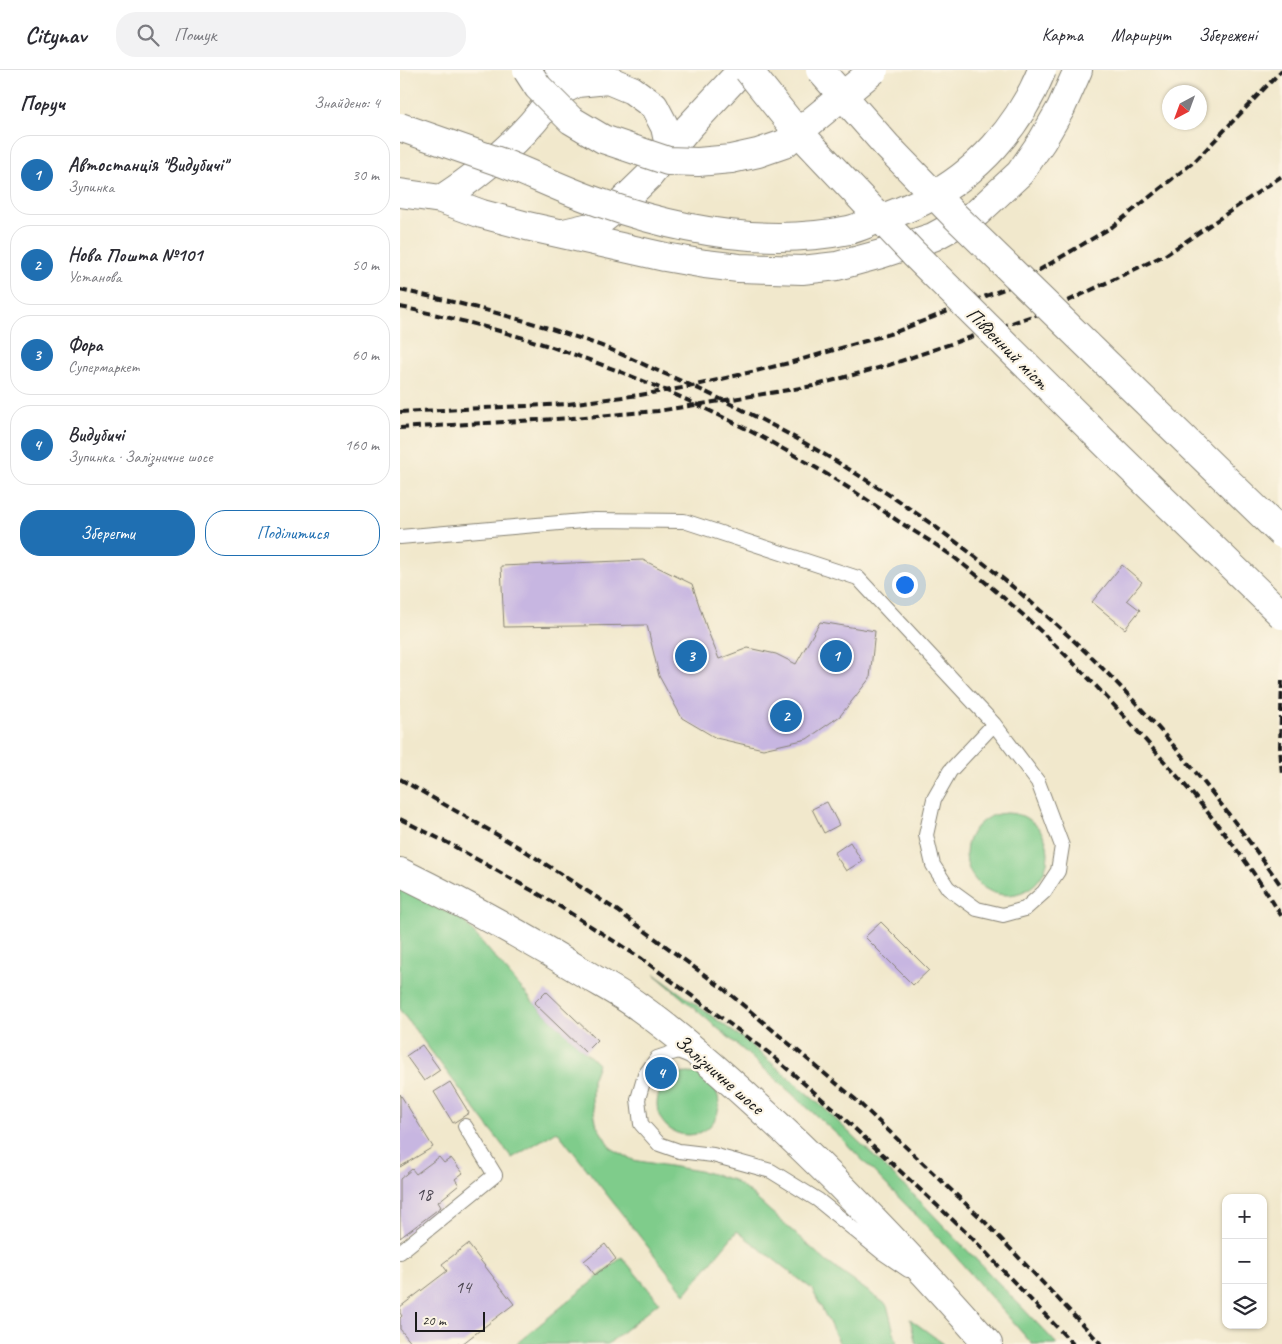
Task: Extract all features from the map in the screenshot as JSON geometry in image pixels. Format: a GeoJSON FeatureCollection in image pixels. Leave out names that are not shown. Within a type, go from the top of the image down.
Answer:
{"type":"FeatureCollection","features":[{"type":"Feature","properties":{"kind":"main road"},"geometry":{"type":"LineString","coordinates":[[526,70],[538,87],[571,120],[603,139],[668,161],[698,162],[731,159],[758,153],[784,144],[874,70]]}},
{"type":"Feature","properties":{"kind":"main road"},"geometry":{"type":"LineString","coordinates":[[563,233],[594,226],[613,211],[649,176],[742,70]]}},
{"type":"Feature","properties":{"kind":"main road","name":"Південний міст"},"geometry":{"type":"LineString","coordinates":[[748,70],[792,125],[914,254],[1282,615]]}},
{"type":"Feature","properties":{"kind":"main road"},"geometry":{"type":"LineString","coordinates":[[820,70],[874,132],[954,216],[1282,534]]}},
{"type":"Feature","properties":{"kind":"main road"},"geometry":{"type":"LineString","coordinates":[[400,127],[503,163],[600,203],[651,219],[707,232],[756,237],[807,235],[850,230],[910,208],[943,191],[964,176],[992,150],[1032,94],[1042,70]]}},
{"type":"Feature","properties":{"kind":"main road"},"geometry":{"type":"LineString","coordinates":[[400,193],[441,199],[482,214],[527,226],[665,257],[705,264],[739,268],[802,270],[837,266],[933,237],[977,213],[1020,173],[1042,142],[1061,108],[1078,70]]}},
{"type":"Feature","properties":{"kind":"main road"},"geometry":{"type":"LineString","coordinates":[[441,199],[492,162],[531,124],[557,82],[577,83],[608,80],[632,90],[654,106],[666,127],[670,150]]}},
{"type":"Feature","properties":{"kind":"main road","name":"Залізничне шосе"},"geometry":{"type":"LineString","coordinates":[[400,872],[475,910],[534,943],[639,1006],[712,1065],[793,1139],[857,1201],[947,1297],[988,1344]]}},
{"type":"Feature","properties":{"kind":"lane"},"geometry":{"type":"LineString","coordinates":[[400,537],[594,520],[684,521],[858,578],[994,724],[1038,782],[1062,846],[1058,871],[1044,892],[1025,910],[1003,915],[977,910],[948,888],[933,865],[926,836],[934,799],[950,772],[994,724]]}},
{"type":"Feature","properties":{"kind":"lane"},"geometry":{"type":"LineString","coordinates":[[712,1065],[678,1051],[657,1058],[645,1075],[638,1099],[641,1124],[659,1144],[679,1151],[713,1155],[771,1171],[818,1200],[883,1253],[947,1297]]}},
{"type":"Feature","properties":{"kind":"lane"},"geometry":{"type":"LineString","coordinates":[[400,1252],[495,1175],[465,1126]]}},
{"type":"Feature","properties":{"kind":"green space"},"geometry":{"type":"Polygon","coordinates":[[[1007,813],[1023,816],[1036,825],[1045,838],[1048,854],[1045,870],[1036,883],[1023,892],[1007,895],[991,892],[978,883],[969,870],[966,854],[969,838],[978,825],[991,816],[1007,813]]]}},
{"type":"Feature","properties":{"kind":"green space"},"geometry":{"type":"Polygon","coordinates":[[[400,889],[462,919],[534,1003],[598,1064],[592,1080],[592,1102],[597,1126],[611,1148],[633,1160],[705,1172],[733,1180],[827,1262],[887,1305],[897,1344],[840,1344],[812,1289],[737,1231],[685,1294],[557,1131],[512,1158],[400,1010],[400,889]]]}},
{"type":"Feature","properties":{"kind":"green space"},"geometry":{"type":"Polygon","coordinates":[[[654,974],[746,1041],[825,1109],[919,1200],[1057,1344],[1032,1344],[949,1249],[840,1137],[741,1048],[654,974]]]}},
{"type":"Feature","properties":{"kind":"green space"},"geometry":{"type":"Polygon","coordinates":[[[688,1073],[700,1075],[710,1082],[717,1092],[719,1104],[717,1116],[710,1126],[700,1133],[688,1135],[676,1133],[666,1126],[659,1116],[657,1104],[659,1092],[666,1082],[676,1075],[688,1073]]]}},
{"type":"Feature","properties":{"kind":"green space"},"geometry":{"type":"Polygon","coordinates":[[[622,1257],[659,1302],[608,1344],[516,1344],[622,1257]]]}},
{"type":"Feature","properties":{"kind":"green space"},"geometry":{"type":"Polygon","coordinates":[[[910,1319],[944,1344],[916,1344],[910,1319]]]}},
{"type":"Feature","properties":{"kind":"building"},"geometry":{"type":"Polygon","coordinates":[[[643,560],[692,584],[719,659],[748,648],[776,654],[796,664],[820,622],[875,631],[870,678],[840,716],[807,739],[763,749],[716,738],[682,718],[659,676],[647,625],[504,627],[501,566],[643,560]]]}},
{"type":"Feature","properties":{"kind":"building"},"geometry":{"type":"Polygon","coordinates":[[[1122,565],[1142,582],[1127,600],[1140,610],[1125,629],[1092,602],[1122,565]]]}},
{"type":"Feature","properties":{"kind":"building"},"geometry":{"type":"Polygon","coordinates":[[[827,802],[839,825],[824,833],[812,809],[827,802]]]}},
{"type":"Feature","properties":{"kind":"building"},"geometry":{"type":"Polygon","coordinates":[[[850,842],[862,861],[846,871],[834,853],[850,842]]]}},
{"type":"Feature","properties":{"kind":"building"},"geometry":{"type":"Polygon","coordinates":[[[881,922],[929,970],[913,985],[865,937],[881,922]]]}},
{"type":"Feature","properties":{"kind":"building"},"geometry":{"type":"Polygon","coordinates":[[[546,991],[597,1040],[585,1052],[534,1003],[546,991]]]}},
{"type":"Feature","properties":{"kind":"building"},"geometry":{"type":"Polygon","coordinates":[[[422,1045],[440,1070],[424,1081],[406,1056],[422,1045]]]}},
{"type":"Feature","properties":{"kind":"building"},"geometry":{"type":"Polygon","coordinates":[[[450,1082],[469,1113],[453,1123],[434,1092],[450,1082]]]}},
{"type":"Feature","properties":{"kind":"building"},"geometry":{"type":"Polygon","coordinates":[[[400,1094],[433,1147],[400,1167],[400,1094]]]}},
{"type":"Feature","properties":{"kind":"building"},"geometry":{"type":"Polygon","coordinates":[[[439,1157],[444,1163],[451,1158],[463,1173],[455,1179],[459,1185],[438,1202],[441,1207],[400,1238],[400,1179],[412,1169],[416,1174],[439,1157]]]}},
{"type":"Feature","properties":{"kind":"building"},"geometry":{"type":"Polygon","coordinates":[[[468,1244],[514,1304],[462,1344],[412,1344],[400,1329],[400,1318],[402,1316],[400,1307],[447,1271],[442,1264],[468,1244]]]}},
{"type":"Feature","properties":{"kind":"building"},"geometry":{"type":"Polygon","coordinates":[[[605,1244],[616,1259],[595,1275],[584,1261],[605,1244]]]}},
{"type":"Feature","properties":{"kind":"railway"},"geometry":{"type":"LineString","coordinates":[[400,412],[568,404],[640,395],[688,387],[789,363],[893,333],[1014,285],[1112,227],[1196,160],[1282,70]]}},
{"type":"Feature","properties":{"kind":"railway"},"geometry":{"type":"LineString","coordinates":[[400,428],[658,411],[813,386],[889,365],[1047,311],[1167,254],[1282,176]]}},
{"type":"Feature","properties":{"kind":"railway"},"geometry":{"type":"LineString","coordinates":[[400,290],[523,320],[611,350],[713,396],[769,424],[823,454],[928,522],[1026,598],[1102,668],[1184,758],[1282,887]]}},
{"type":"Feature","properties":{"kind":"railway"},"geometry":{"type":"LineString","coordinates":[[400,307],[451,318],[552,347],[651,384],[746,429],[819,469],[944,550],[1012,605],[1062,651],[1109,700],[1206,810],[1253,873],[1282,917]]}},
{"type":"Feature","properties":{"kind":"railway"},"geometry":{"type":"LineString","coordinates":[[1282,681],[1280,746],[1282,776]]}},
{"type":"Feature","properties":{"kind":"railway"},"geometry":{"type":"LineString","coordinates":[[400,779],[522,849],[618,911],[725,990],[855,1099],[985,1222],[1101,1344]]}},
{"type":"Feature","properties":{"kind":"railway"},"geometry":{"type":"LineString","coordinates":[[400,819],[448,843],[556,904],[642,959],[769,1053],[838,1113],[972,1238],[1073,1344]]}},
{"type":"Feature","properties":{"kind":"place","name":"Фора"},"geometry":{"type":"Point","coordinates":[691,656]}},
{"type":"Feature","properties":{"kind":"place","name":"Автостанція \"Видубичі\""},"geometry":{"type":"Point","coordinates":[836,656]}},
{"type":"Feature","properties":{"kind":"place","name":"Нова Пошта №101"},"geometry":{"type":"Point","coordinates":[786,716]}},
{"type":"Feature","properties":{"kind":"place","name":"Видубичі"},"geometry":{"type":"Point","coordinates":[661,1073]}}]}
